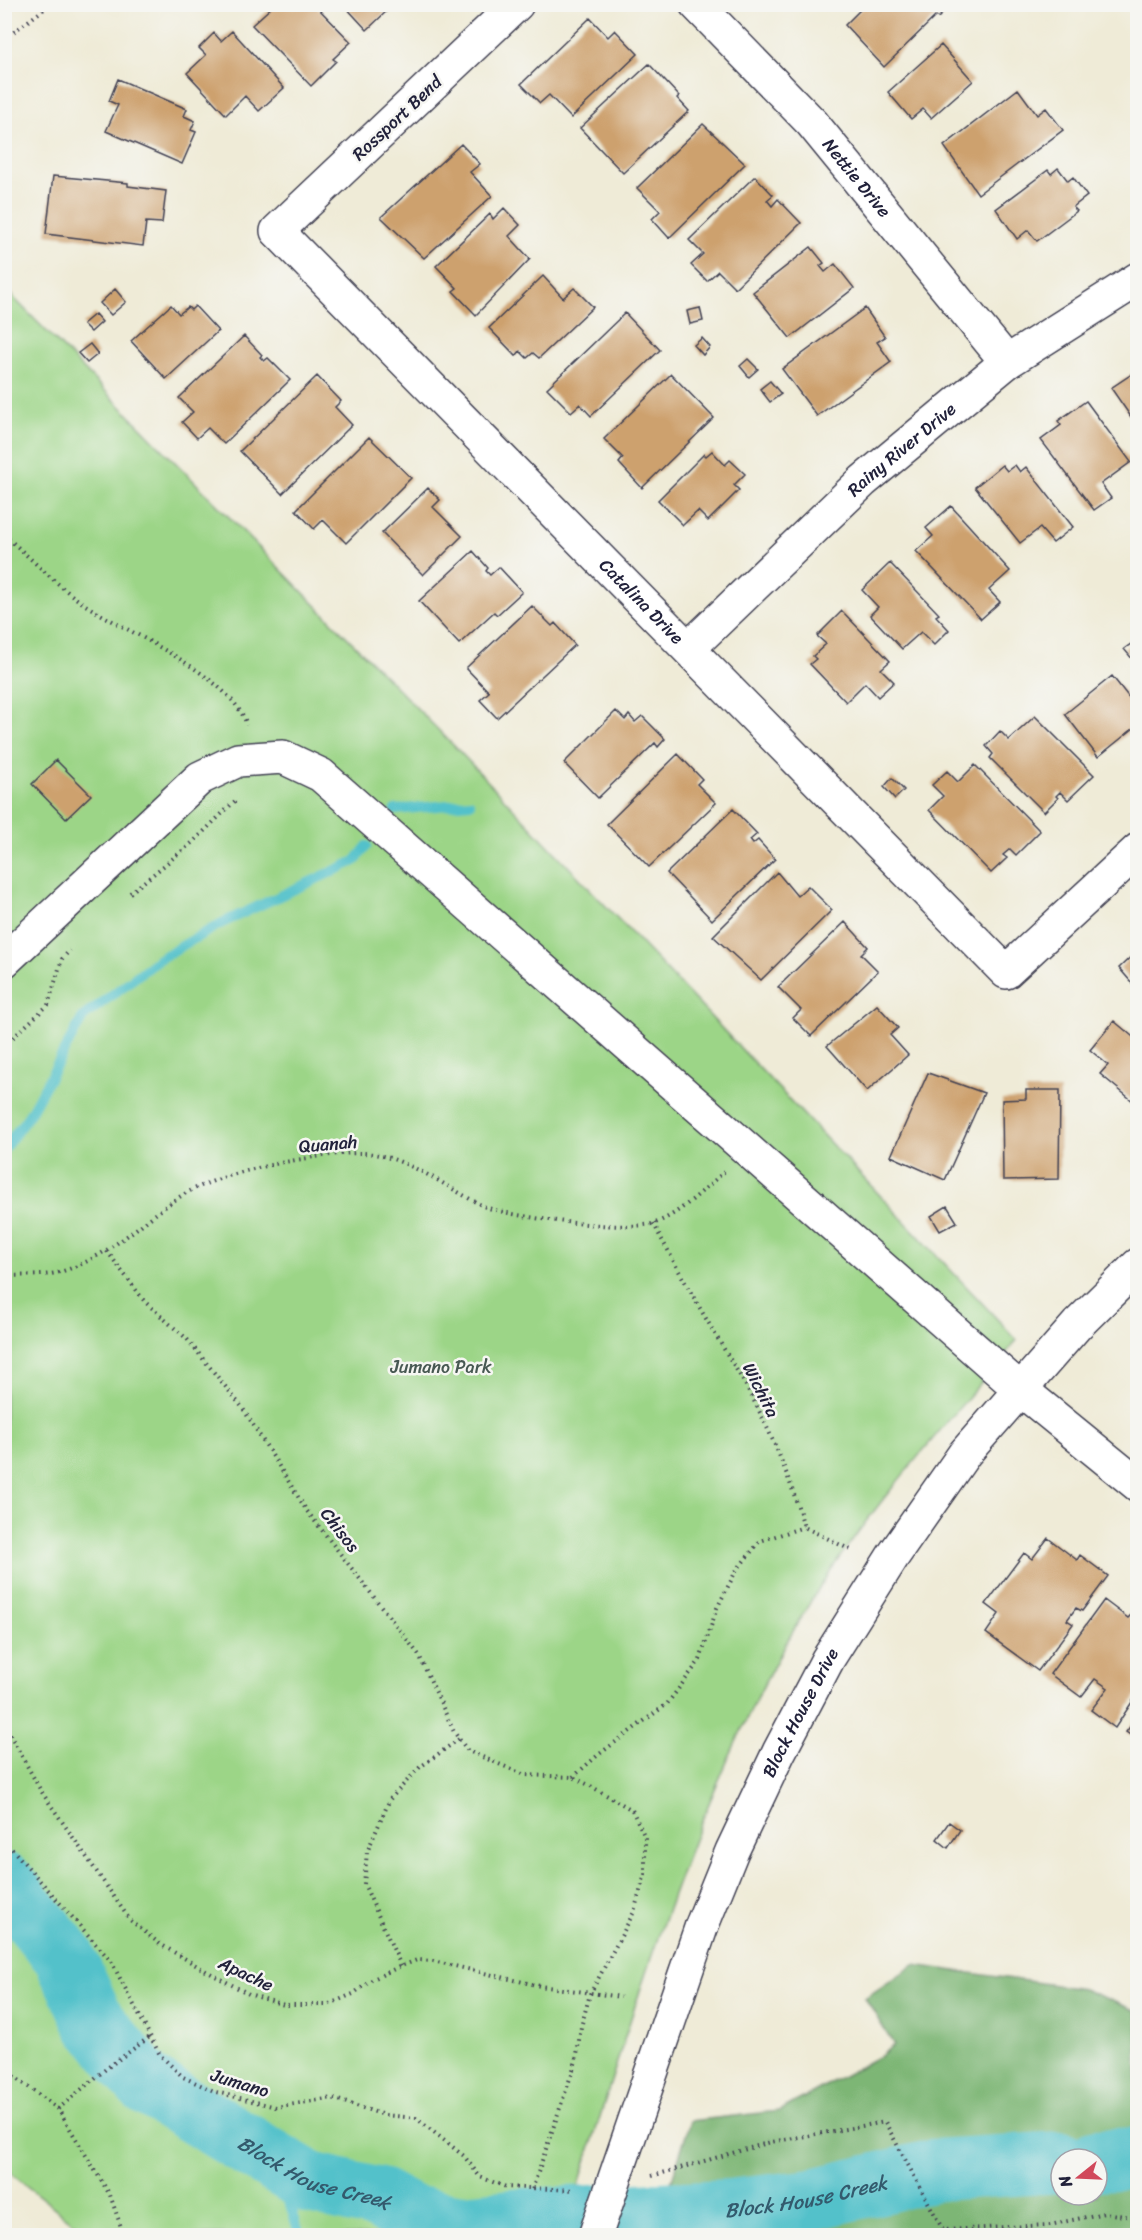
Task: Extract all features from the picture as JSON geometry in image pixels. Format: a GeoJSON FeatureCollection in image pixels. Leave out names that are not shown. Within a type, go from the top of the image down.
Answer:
{"type":"FeatureCollection","features":[{"type":"Feature","properties":{"kind":"street","name":"Rossport Bend"},"geometry":{"type":"LineString","coordinates":[[277,231],[517,4]]}},
{"type":"Feature","properties":{"kind":"street","name":"Nettie Drive"},"geometry":{"type":"LineString","coordinates":[[696,4],[812,123],[1007,362]]}},
{"type":"Feature","properties":{"kind":"street","name":"Catalina Drive"},"geometry":{"type":"LineString","coordinates":[[277,231],[1006,972],[1137,850]]}},
{"type":"Feature","properties":{"kind":"street","name":"Rainy River Drive"},"geometry":{"type":"LineString","coordinates":[[689,648],[863,481],[1007,362],[1137,279]]}},
{"type":"Feature","properties":{"kind":"street"},"geometry":{"type":"LineString","coordinates":[[4,962],[200,778],[238,760],[283,757],[321,775],[1020,1389],[1137,1485]]}},
{"type":"Feature","properties":{"kind":"street","name":"Block House Drive"},"geometry":{"type":"LineString","coordinates":[[595,2235],[702,1925],[732,1851],[779,1752],[828,1659],[893,1556],[965,1453],[1077,1325],[1137,1265]]}},
{"type":"Feature","properties":{"kind":"path"},"geometry":{"type":"LineString","coordinates":[[4,39],[51,4]]}},
{"type":"Feature","properties":{"kind":"path"},"geometry":{"type":"LineString","coordinates":[[4,535],[83,603],[191,666],[225,694],[245,718],[258,759],[246,791],[185,849],[123,898]]}},
{"type":"Feature","properties":{"kind":"path"},"geometry":{"type":"LineString","coordinates":[[4,1046],[48,1005],[62,959],[72,947]]}},
{"type":"Feature","properties":{"kind":"path","name":"Quanah"},"geometry":{"type":"LineString","coordinates":[[4,1276],[62,1272],[107,1251],[183,1195],[216,1182],[309,1156],[364,1153],[412,1167],[484,1207],[518,1217],[635,1228],[669,1216],[751,1151]]}},
{"type":"Feature","properties":{"kind":"path","name":"Wichita"},"geometry":{"type":"LineString","coordinates":[[654,1223],[660,1240],[671,1254],[700,1311],[743,1382],[793,1486],[804,1527]]}},
{"type":"Feature","properties":{"kind":"path","name":"Chisos"},"geometry":{"type":"LineString","coordinates":[[107,1251],[146,1302],[187,1340],[242,1407],[307,1511],[419,1655],[459,1739],[468,1751],[525,1775],[573,1777]]}},
{"type":"Feature","properties":{"kind":"path"},"geometry":{"type":"LineString","coordinates":[[532,2190],[576,2061],[581,2027],[590,1994],[634,1912],[645,1875],[645,1837],[632,1810],[573,1777],[598,1755],[667,1704],[700,1660],[717,1608],[726,1590],[736,1571],[760,1541],[804,1527],[853,1551]]}},
{"type":"Feature","properties":{"kind":"path","name":"Apache"},"geometry":{"type":"LineString","coordinates":[[4,1724],[41,1791],[130,1920],[160,1944],[249,1994],[284,2005],[327,2005],[353,1994],[373,1979],[417,1960],[433,1961],[489,1975],[590,1994],[621,1997]]}},
{"type":"Feature","properties":{"kind":"path"},"geometry":{"type":"LineString","coordinates":[[401,1966],[364,1884],[367,1852],[390,1799],[420,1767],[459,1739]]}},
{"type":"Feature","properties":{"kind":"path","name":"Jumano"},"geometry":{"type":"LineString","coordinates":[[4,1840],[111,1961],[160,2055],[183,2077],[216,2092],[276,2107],[332,2098],[384,2115],[416,2118],[464,2156],[480,2177],[506,2187],[584,2191]]}},
{"type":"Feature","properties":{"kind":"path"},"geometry":{"type":"LineString","coordinates":[[58,2109],[107,2068],[151,2036]]}},
{"type":"Feature","properties":{"kind":"path"},"geometry":{"type":"LineString","coordinates":[[4,2069],[58,2109],[110,2195],[122,2227]]}},
{"type":"Feature","properties":{"kind":"path"},"geometry":{"type":"LineString","coordinates":[[642,2179],[771,2142],[885,2122],[943,2230],[1050,2225],[1104,2213],[1137,2218]]}},
{"type":"Feature","properties":{"kind":"green space","name":"Jumano Park"},"geometry":{"type":"Polygon","coordinates":[[[4,288],[459,751],[1017,1340],[860,1529],[814,1596],[771,1671],[733,1748],[699,1827],[669,1908],[614,2071],[563,2235],[89,2235],[5,2169],[4,288]]]}},
{"type":"Feature","properties":{"kind":"green space"},"geometry":{"type":"Polygon","coordinates":[[[914,1965],[1083,1989],[1137,2011],[1137,2235],[655,2235],[690,2121],[779,2111],[878,2057],[894,2045],[865,1998],[914,1965]]]}},
{"type":"Feature","properties":{"kind":"building"},"geometry":{"type":"Polygon","coordinates":[[[343,4],[389,4],[387,6],[389,9],[367,30],[343,4]]]}},
{"type":"Feature","properties":{"kind":"building"},"geometry":{"type":"Polygon","coordinates":[[[274,5],[315,5],[351,42],[333,59],[336,61],[311,86],[252,25],[274,5]]]}},
{"type":"Feature","properties":{"kind":"building"},"geometry":{"type":"Polygon","coordinates":[[[865,5],[950,6],[938,18],[936,16],[884,67],[845,25],[865,5]]]}},
{"type":"Feature","properties":{"kind":"building"},"geometry":{"type":"Polygon","coordinates":[[[590,18],[608,37],[615,30],[638,54],[571,118],[549,95],[540,103],[521,84],[590,18]]]}},
{"type":"Feature","properties":{"kind":"building"},"geometry":{"type":"Polygon","coordinates":[[[232,31],[284,88],[259,111],[245,96],[226,115],[187,73],[206,55],[199,48],[214,33],[221,41],[232,31]]]}},
{"type":"Feature","properties":{"kind":"building"},"geometry":{"type":"Polygon","coordinates":[[[941,45],[973,81],[931,118],[923,109],[911,119],[888,92],[941,45]]]}},
{"type":"Feature","properties":{"kind":"building"},"geometry":{"type":"Polygon","coordinates":[[[649,64],[679,96],[677,98],[689,111],[623,173],[580,128],[649,64]]]}},
{"type":"Feature","properties":{"kind":"building"},"geometry":{"type":"Polygon","coordinates":[[[118,79],[187,109],[184,116],[195,121],[191,130],[196,132],[182,164],[106,131],[118,105],[109,101],[118,79]]]}},
{"type":"Feature","properties":{"kind":"building"},"geometry":{"type":"Polygon","coordinates":[[[1018,89],[1037,115],[1046,108],[1063,130],[978,194],[944,146],[1018,89]]]}},
{"type":"Feature","properties":{"kind":"building"},"geometry":{"type":"Polygon","coordinates":[[[703,124],[745,164],[669,238],[652,219],[660,211],[637,188],[703,124]]]}},
{"type":"Feature","properties":{"kind":"building"},"geometry":{"type":"Polygon","coordinates":[[[461,144],[480,164],[470,172],[492,196],[424,258],[381,217],[461,144]]]}},
{"type":"Feature","properties":{"kind":"building"},"geometry":{"type":"Polygon","coordinates":[[[1058,168],[1068,181],[1073,177],[1087,196],[1073,207],[1077,211],[1037,241],[1028,230],[1017,239],[996,209],[1048,170],[1051,174],[1058,168]]]}},
{"type":"Feature","properties":{"kind":"building"},"geometry":{"type":"Polygon","coordinates":[[[53,176],[128,183],[128,186],[166,191],[162,223],[146,222],[143,246],[46,234],[53,176]]]}},
{"type":"Feature","properties":{"kind":"building"},"geometry":{"type":"Polygon","coordinates":[[[755,176],[773,195],[767,200],[772,206],[778,199],[801,223],[735,288],[718,271],[707,281],[691,265],[703,254],[689,240],[755,176]]]}},
{"type":"Feature","properties":{"kind":"building"},"geometry":{"type":"Polygon","coordinates":[[[504,208],[520,225],[509,236],[530,259],[476,315],[453,291],[457,288],[436,266],[490,214],[493,219],[504,208]]]}},
{"type":"Feature","properties":{"kind":"building"},"geometry":{"type":"Polygon","coordinates":[[[811,247],[824,263],[820,266],[825,272],[835,264],[854,288],[790,338],[753,292],[811,247]]]}},
{"type":"Feature","properties":{"kind":"building"},"geometry":{"type":"Polygon","coordinates":[[[543,276],[563,298],[574,288],[593,307],[539,358],[533,353],[527,358],[520,351],[516,356],[489,328],[543,276]]]}},
{"type":"Feature","properties":{"kind":"building"},"geometry":{"type":"Polygon","coordinates":[[[115,289],[126,302],[111,315],[100,303],[115,289]]]}},
{"type":"Feature","properties":{"kind":"building"},"geometry":{"type":"Polygon","coordinates":[[[171,305],[179,314],[188,307],[191,310],[195,306],[218,331],[166,379],[131,341],[171,305]]]}},
{"type":"Feature","properties":{"kind":"building"},"geometry":{"type":"Polygon","coordinates":[[[700,308],[703,321],[690,324],[687,311],[700,308]]]}},
{"type":"Feature","properties":{"kind":"building"},"geometry":{"type":"Polygon","coordinates":[[[865,308],[885,337],[877,342],[891,362],[817,416],[782,369],[865,308]]]}},
{"type":"Feature","properties":{"kind":"building"},"geometry":{"type":"Polygon","coordinates":[[[625,313],[660,350],[591,416],[580,404],[571,412],[547,388],[625,313]]]}},
{"type":"Feature","properties":{"kind":"building"},"geometry":{"type":"Polygon","coordinates":[[[95,314],[102,322],[91,332],[83,324],[95,314]]]}},
{"type":"Feature","properties":{"kind":"building"},"geometry":{"type":"Polygon","coordinates":[[[244,336],[262,355],[260,357],[264,361],[268,358],[290,380],[224,444],[208,428],[197,438],[182,422],[193,412],[179,398],[244,336]]]}},
{"type":"Feature","properties":{"kind":"building"},"geometry":{"type":"Polygon","coordinates":[[[702,338],[710,347],[703,355],[694,345],[702,338]]]}},
{"type":"Feature","properties":{"kind":"building"},"geometry":{"type":"Polygon","coordinates":[[[90,344],[98,354],[87,363],[78,353],[90,344]]]}},
{"type":"Feature","properties":{"kind":"building"},"geometry":{"type":"Polygon","coordinates":[[[748,359],[758,369],[749,377],[740,366],[748,359]]]}},
{"type":"Feature","properties":{"kind":"building"},"geometry":{"type":"Polygon","coordinates":[[[1138,370],[1138,427],[1111,388],[1138,370]]]}},
{"type":"Feature","properties":{"kind":"building"},"geometry":{"type":"Polygon","coordinates":[[[671,374],[714,418],[642,488],[619,463],[623,458],[604,439],[671,374]]]}},
{"type":"Feature","properties":{"kind":"building"},"geometry":{"type":"Polygon","coordinates":[[[317,376],[341,401],[335,407],[352,425],[282,494],[240,451],[317,376]]]}},
{"type":"Feature","properties":{"kind":"building"},"geometry":{"type":"Polygon","coordinates":[[[770,381],[781,394],[770,402],[760,389],[770,381]]]}},
{"type":"Feature","properties":{"kind":"building"},"geometry":{"type":"Polygon","coordinates":[[[1086,401],[1131,462],[1101,484],[1111,498],[1094,510],[1041,440],[1061,425],[1058,421],[1086,401]]]}},
{"type":"Feature","properties":{"kind":"building"},"geometry":{"type":"Polygon","coordinates":[[[369,437],[411,478],[346,543],[323,520],[314,529],[296,510],[369,437]]]}},
{"type":"Feature","properties":{"kind":"building"},"geometry":{"type":"Polygon","coordinates":[[[712,451],[725,465],[730,460],[745,474],[734,485],[739,490],[708,521],[698,511],[683,525],[658,500],[704,454],[706,456],[712,451]]]}},
{"type":"Feature","properties":{"kind":"building"},"geometry":{"type":"Polygon","coordinates":[[[1002,465],[1007,471],[1015,465],[1020,472],[1026,467],[1073,527],[1053,543],[1040,528],[1020,543],[975,487],[1002,465]]]}},
{"type":"Feature","properties":{"kind":"building"},"geometry":{"type":"Polygon","coordinates":[[[428,488],[440,500],[433,507],[462,536],[423,575],[382,533],[428,488]]]}},
{"type":"Feature","properties":{"kind":"building"},"geometry":{"type":"Polygon","coordinates":[[[951,506],[1010,571],[989,590],[1000,602],[981,619],[916,551],[933,536],[926,528],[951,506]]]}},
{"type":"Feature","properties":{"kind":"building"},"geometry":{"type":"Polygon","coordinates":[[[473,551],[488,568],[486,571],[490,575],[499,567],[522,592],[497,615],[494,612],[459,644],[419,601],[473,551]]]}},
{"type":"Feature","properties":{"kind":"building"},"geometry":{"type":"Polygon","coordinates":[[[890,563],[939,614],[936,616],[949,630],[934,645],[921,632],[902,649],[870,615],[878,607],[862,590],[890,563]]]}},
{"type":"Feature","properties":{"kind":"building"},"geometry":{"type":"Polygon","coordinates":[[[532,606],[552,626],[555,623],[575,645],[497,718],[480,700],[489,692],[466,668],[532,606]]]}},
{"type":"Feature","properties":{"kind":"building"},"geometry":{"type":"Polygon","coordinates":[[[842,611],[890,661],[881,669],[894,682],[878,697],[865,683],[846,702],[810,664],[816,659],[813,656],[826,644],[817,636],[842,611]]]}},
{"type":"Feature","properties":{"kind":"building"},"geometry":{"type":"Polygon","coordinates":[[[1138,639],[1138,666],[1124,649],[1138,639]]]}},
{"type":"Feature","properties":{"kind":"building"},"geometry":{"type":"Polygon","coordinates":[[[1112,676],[1138,709],[1138,732],[1134,728],[1098,757],[1065,714],[1112,676]]]}},
{"type":"Feature","properties":{"kind":"building"},"geometry":{"type":"Polygon","coordinates":[[[616,711],[625,720],[629,715],[635,722],[642,716],[665,739],[658,747],[655,743],[598,798],[564,763],[616,711]]]}},
{"type":"Feature","properties":{"kind":"building"},"geometry":{"type":"Polygon","coordinates":[[[1035,716],[1094,775],[1068,800],[1060,792],[1056,796],[1058,798],[1044,812],[990,758],[993,754],[986,746],[1000,731],[1009,740],[1035,716]]]}},
{"type":"Feature","properties":{"kind":"building"},"geometry":{"type":"Polygon","coordinates":[[[678,754],[702,779],[697,784],[716,803],[649,867],[607,824],[678,754]]]}},
{"type":"Feature","properties":{"kind":"building"},"geometry":{"type":"Polygon","coordinates":[[[56,760],[91,795],[66,819],[32,784],[56,760]]]}},
{"type":"Feature","properties":{"kind":"building"},"geometry":{"type":"Polygon","coordinates":[[[975,765],[1040,831],[1016,855],[1010,849],[1003,855],[1007,858],[991,873],[929,810],[943,796],[932,785],[947,771],[958,782],[975,765]]]}},
{"type":"Feature","properties":{"kind":"building"},"geometry":{"type":"Polygon","coordinates":[[[892,778],[904,790],[895,799],[884,787],[892,778]]]}},
{"type":"Feature","properties":{"kind":"building"},"geometry":{"type":"Polygon","coordinates":[[[733,809],[757,834],[750,840],[753,844],[758,840],[775,859],[712,920],[667,873],[733,809]]]}},
{"type":"Feature","properties":{"kind":"building"},"geometry":{"type":"Polygon","coordinates":[[[777,872],[797,896],[808,886],[832,910],[761,980],[713,936],[777,872]]]}},
{"type":"Feature","properties":{"kind":"building"},"geometry":{"type":"Polygon","coordinates":[[[845,922],[868,947],[861,954],[878,971],[811,1036],[793,1018],[801,1010],[778,987],[845,922]]]}},
{"type":"Feature","properties":{"kind":"building"},"geometry":{"type":"Polygon","coordinates":[[[1138,950],[1138,990],[1119,968],[1138,950]]]}},
{"type":"Feature","properties":{"kind":"building"},"geometry":{"type":"Polygon","coordinates":[[[877,1005],[898,1028],[890,1035],[908,1055],[867,1091],[827,1046],[877,1005]]]}},
{"type":"Feature","properties":{"kind":"building"},"geometry":{"type":"Polygon","coordinates":[[[1114,1021],[1138,1041],[1138,1097],[1134,1102],[1100,1074],[1108,1065],[1090,1050],[1114,1021]]]}},
{"type":"Feature","properties":{"kind":"building"},"geometry":{"type":"Polygon","coordinates":[[[928,1073],[984,1093],[945,1180],[891,1156],[928,1073]]]}},
{"type":"Feature","properties":{"kind":"building"},"geometry":{"type":"Polygon","coordinates":[[[1026,1090],[1060,1090],[1059,1179],[1003,1180],[1002,1100],[1026,1099],[1026,1090]]]}},
{"type":"Feature","properties":{"kind":"building"},"geometry":{"type":"Polygon","coordinates":[[[947,1206],[957,1222],[940,1231],[931,1216],[947,1206]]]}},
{"type":"Feature","properties":{"kind":"building"},"geometry":{"type":"Polygon","coordinates":[[[1048,1538],[1077,1560],[1080,1555],[1108,1576],[1082,1611],[1076,1608],[1067,1620],[1073,1624],[1038,1671],[986,1633],[999,1614],[986,1604],[1024,1553],[1032,1559],[1048,1538]]]}},
{"type":"Feature","properties":{"kind":"building"},"geometry":{"type":"Polygon","coordinates":[[[1104,1600],[1128,1618],[1132,1614],[1138,1618],[1138,1693],[1115,1728],[1091,1710],[1108,1688],[1095,1679],[1081,1697],[1050,1674],[1104,1600]]]}},
{"type":"Feature","properties":{"kind":"building"},"geometry":{"type":"Polygon","coordinates":[[[1138,1716],[1138,1740],[1126,1732],[1138,1716]]]}},
{"type":"Feature","properties":{"kind":"building"},"geometry":{"type":"Polygon","coordinates":[[[949,1822],[960,1830],[948,1848],[937,1839],[949,1822]]]}},
{"type":"Feature","properties":{"kind":"waterway"},"geometry":{"type":"LineString","coordinates":[[395,810],[470,803]]}},
{"type":"Feature","properties":{"kind":"waterway"},"geometry":{"type":"LineString","coordinates":[[4,1149],[29,1115],[83,1017],[159,959],[222,923],[355,861],[367,846]]}},
{"type":"Feature","properties":{"kind":"waterway","name":"Block House Creek"},"geometry":{"type":"LineString","coordinates":[[4,1883],[64,1956],[95,2023],[146,2084],[310,2183],[380,2199],[411,2216],[462,2225],[523,2219],[729,2210],[805,2201],[936,2170],[1049,2163]]}},
{"type":"Feature","properties":{"kind":"waterway","name":"Block House Creek"},"geometry":{"type":"LineString","coordinates":[[1109,2159],[1138,2158]]}},
{"type":"Feature","properties":{"kind":"waterway"},"geometry":{"type":"LineString","coordinates":[[277,2163],[300,2236]]}}]}
